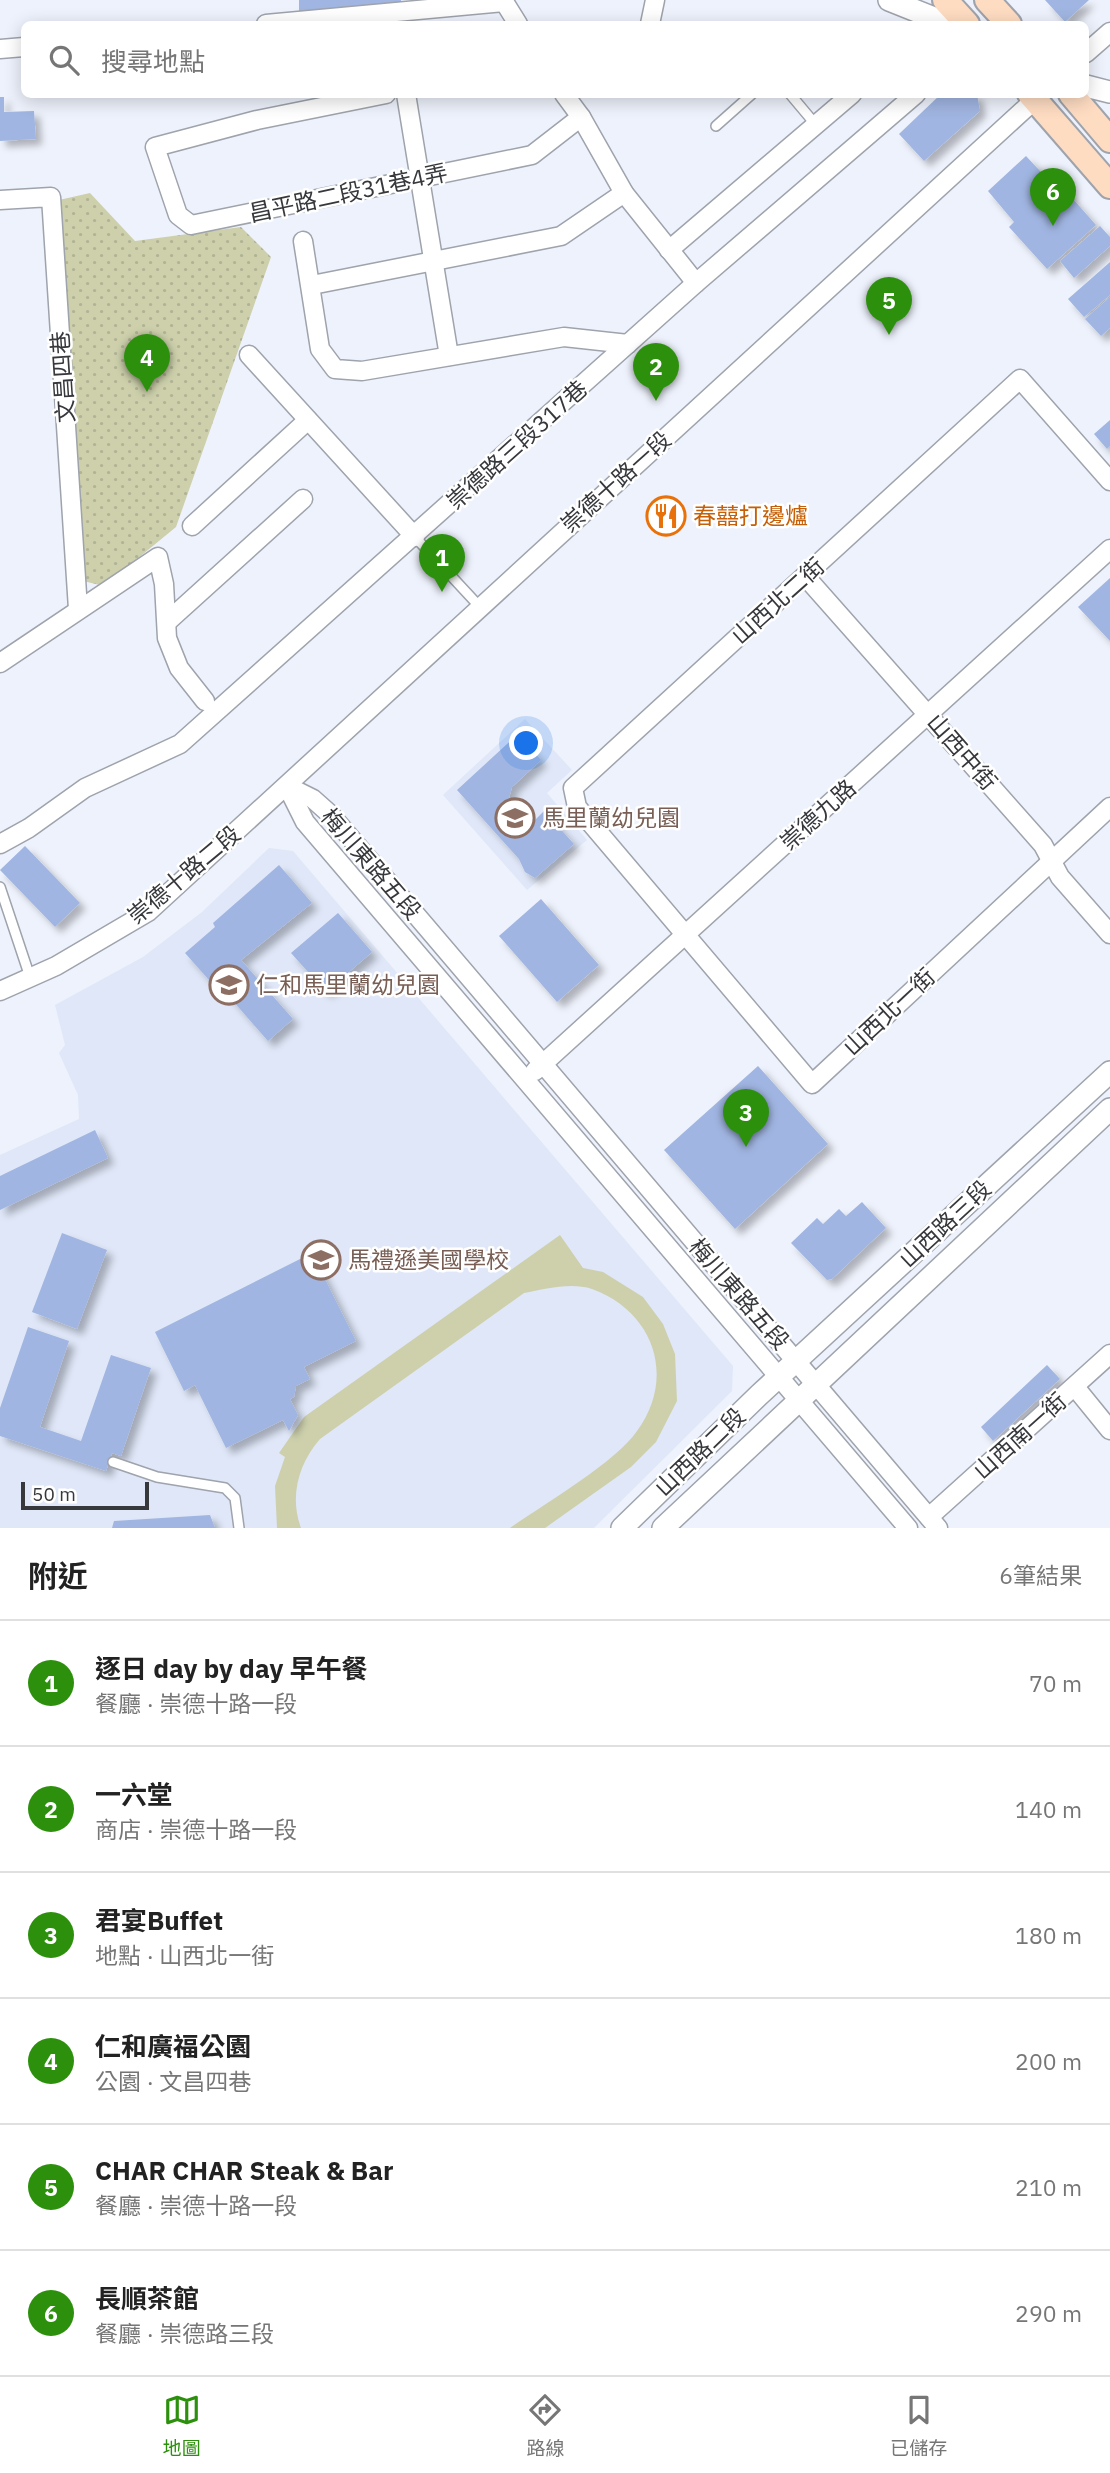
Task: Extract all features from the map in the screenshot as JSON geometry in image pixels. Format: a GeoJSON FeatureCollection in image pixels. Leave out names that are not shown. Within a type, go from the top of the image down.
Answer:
{"type":"FeatureCollection","features":[{"type":"Feature","properties":{"kind":"main road"},"geometry":{"type":"LineString","coordinates":[[987,0],[1006,21]]}},
{"type":"Feature","properties":{"kind":"main road"},"geometry":{"type":"LineString","coordinates":[[930,13],[957,21]]}},
{"type":"Feature","properties":{"kind":"main road"},"geometry":{"type":"LineString","coordinates":[[1036,98],[1110,186]]}},
{"type":"Feature","properties":{"kind":"main road"},"geometry":{"type":"LineString","coordinates":[[1074,98],[1110,140]]}},
{"type":"Feature","properties":{"kind":"street"},"geometry":{"type":"LineString","coordinates":[[651,21],[655,0]]}},
{"type":"Feature","properties":{"kind":"street"},"geometry":{"type":"LineString","coordinates":[[889,0],[930,13]]}},
{"type":"Feature","properties":{"kind":"street"},"geometry":{"type":"LineString","coordinates":[[297,21],[504,1],[515,21]]}},
{"type":"Feature","properties":{"kind":"street"},"geometry":{"type":"LineString","coordinates":[[1089,50],[1110,32]]}},
{"type":"Feature","properties":{"kind":"street"},"geometry":{"type":"LineString","coordinates":[[0,50],[21,47]]}},
{"type":"Feature","properties":{"kind":"street"},"geometry":{"type":"LineString","coordinates":[[1089,87],[1110,92]]}},
{"type":"Feature","properties":{"kind":"street","name":"昌平路二段31巷4弄"},"geometry":{"type":"LineString","coordinates":[[366,98],[257,120],[155,147],[177,215],[191,225],[532,155],[581,117]]}},
{"type":"Feature","properties":{"kind":"street"},"geometry":{"type":"LineString","coordinates":[[408,98],[449,355]]}},
{"type":"Feature","properties":{"kind":"street"},"geometry":{"type":"LineString","coordinates":[[567,98],[581,117],[624,193],[696,283]]}},
{"type":"Feature","properties":{"kind":"street"},"geometry":{"type":"LineString","coordinates":[[669,250],[848,98]]}},
{"type":"Feature","properties":{"kind":"street","name":"崇德路三段317巷"},"geometry":{"type":"LineString","coordinates":[[0,844],[29,828],[85,788],[180,744],[415,537],[696,283],[911,98]]}},
{"type":"Feature","properties":{"kind":"street","name":"崇德十路一段"},"geometry":{"type":"LineString","coordinates":[[287,786],[479,606],[1034,98]]}},
{"type":"Feature","properties":{"kind":"street"},"geometry":{"type":"LineString","coordinates":[[312,285],[561,236],[624,193]]}},
{"type":"Feature","properties":{"kind":"street","name":"文昌四巷"},"geometry":{"type":"LineString","coordinates":[[0,200],[51,197],[78,609]]}},
{"type":"Feature","properties":{"kind":"street"},"geometry":{"type":"LineString","coordinates":[[303,241],[320,349],[335,369],[362,371],[565,337],[628,344]]}},
{"type":"Feature","properties":{"kind":"street"},"geometry":{"type":"LineString","coordinates":[[249,355],[415,537]]}},
{"type":"Feature","properties":{"kind":"street","name":"山西北二街"},"geometry":{"type":"LineString","coordinates":[[685,935],[577,807],[573,788],[1020,379],[1110,481]]}},
{"type":"Feature","properties":{"kind":"street"},"geometry":{"type":"LineString","coordinates":[[192,526],[308,419]]}},
{"type":"Feature","properties":{"kind":"street"},"geometry":{"type":"LineString","coordinates":[[167,622],[303,499]]}},
{"type":"Feature","properties":{"kind":"street","name":"崇德九路"},"geometry":{"type":"LineString","coordinates":[[525,1080],[1110,549]]}},
{"type":"Feature","properties":{"kind":"street"},"geometry":{"type":"LineString","coordinates":[[0,663],[158,557],[167,638],[179,668],[205,701]]}},
{"type":"Feature","properties":{"kind":"street","name":"山西中街"},"geometry":{"type":"LineString","coordinates":[[805,576],[1043,845],[1051,863],[1110,933]]}},
{"type":"Feature","properties":{"kind":"street","name":"崇德十路二段"},"geometry":{"type":"LineString","coordinates":[[0,991],[56,966],[148,912],[287,786]]}},
{"type":"Feature","properties":{"kind":"street","name":"梅川東路五段"},"geometry":{"type":"LineString","coordinates":[[287,786],[323,806],[934,1522]]}},
{"type":"Feature","properties":{"kind":"street","name":"梅川東路五段"},"geometry":{"type":"LineString","coordinates":[[287,786],[305,822],[908,1528]]}},
{"type":"Feature","properties":{"kind":"street","name":"山西北一街"},"geometry":{"type":"LineString","coordinates":[[685,935],[812,1084],[1110,807]]}},
{"type":"Feature","properties":{"kind":"street","name":"山西路三段"},"geometry":{"type":"LineString","coordinates":[[779,1377],[1110,1072]]}},
{"type":"Feature","properties":{"kind":"street","name":"山西路三段"},"geometry":{"type":"LineString","coordinates":[[797,1399],[1110,1109]]}},
{"type":"Feature","properties":{"kind":"street","name":"山西南一街"},"geometry":{"type":"LineString","coordinates":[[934,1522],[1110,1354]]}},
{"type":"Feature","properties":{"kind":"street","name":"山西路二段"},"geometry":{"type":"LineString","coordinates":[[622,1528],[779,1377]]}},
{"type":"Feature","properties":{"kind":"street"},"geometry":{"type":"LineString","coordinates":[[1075,1387],[1110,1430]]}},
{"type":"Feature","properties":{"kind":"street","name":"山西路二段"},"geometry":{"type":"LineString","coordinates":[[663,1528],[797,1399]]}},
{"type":"Feature","properties":{"kind":"lane"},"geometry":{"type":"LineString","coordinates":[[716,126],[748,98]]}},
{"type":"Feature","properties":{"kind":"lane"},"geometry":{"type":"LineString","coordinates":[[793,98],[816,126]]}},
{"type":"Feature","properties":{"kind":"lane"},"geometry":{"type":"LineString","coordinates":[[415,537],[479,606]]}},
{"type":"Feature","properties":{"kind":"lane"},"geometry":{"type":"LineString","coordinates":[[0,887],[30,977]]}},
{"type":"Feature","properties":{"kind":"lane"},"geometry":{"type":"LineString","coordinates":[[113,1462],[157,1477],[225,1488],[235,1498],[239,1528]]}},
{"type":"Feature","properties":{"kind":"shaded area","name":"馬里蘭幼兒園"},"geometry":{"type":"Polygon","coordinates":[[[525,719],[572,770],[547,793],[587,840],[527,890],[443,795],[525,719]]]}},
{"type":"Feature","properties":{"kind":"shaded area","name":"馬禮遜美國學校"},"geometry":{"type":"Polygon","coordinates":[[[269,848],[293,851],[733,1366],[732,1391],[594,1528],[0,1528],[0,1155],[79,1119],[78,1095],[59,1053],[65,1045],[55,1005],[143,957],[202,912],[269,848]]]}},
{"type":"Feature","properties":{"kind":"green space"},"geometry":{"type":"Polygon","coordinates":[[[90,193],[135,241],[241,227],[271,257],[176,527],[104,586],[83,581],[59,200],[90,193]]]}},
{"type":"Feature","properties":{"kind":"green space"},"geometry":{"type":"Polygon","coordinates":[[[560,1235],[583,1268],[603,1272],[643,1297],[663,1324],[675,1354],[677,1401],[656,1442],[631,1467],[545,1528],[510,1528],[596,1469],[627,1443],[649,1411],[657,1369],[653,1349],[644,1330],[631,1313],[614,1300],[592,1289],[575,1286],[524,1293],[320,1439],[306,1459],[298,1480],[296,1504],[301,1528],[277,1528],[275,1486],[285,1457],[279,1453],[304,1417],[560,1235]]]}},
{"type":"Feature","properties":{"kind":"building"},"geometry":{"type":"Polygon","coordinates":[[[299,0],[401,0],[401,2],[299,12],[299,0]]]}},
{"type":"Feature","properties":{"kind":"building"},"geometry":{"type":"Polygon","coordinates":[[[1045,0],[1089,0],[1066,21],[1045,0]]]}},
{"type":"Feature","properties":{"kind":"building"},"geometry":{"type":"Polygon","coordinates":[[[0,97],[4,97],[4,112],[34,111],[36,139],[0,141],[0,97]]]}},
{"type":"Feature","properties":{"kind":"building"},"geometry":{"type":"Polygon","coordinates":[[[937,98],[978,98],[980,111],[924,161],[899,134],[937,98]]]}},
{"type":"Feature","properties":{"kind":"building"},"geometry":{"type":"Polygon","coordinates":[[[1026,156],[1054,186],[1058,182],[1096,225],[1047,269],[1009,227],[1014,222],[988,191],[1026,156]]]}},
{"type":"Feature","properties":{"kind":"building"},"geometry":{"type":"Polygon","coordinates":[[[1100,226],[1110,237],[1110,246],[1074,278],[1060,261],[1100,226]]]}},
{"type":"Feature","properties":{"kind":"building"},"geometry":{"type":"Polygon","coordinates":[[[1110,262],[1110,295],[1084,317],[1068,299],[1110,262]]]}},
{"type":"Feature","properties":{"kind":"building"},"geometry":{"type":"Polygon","coordinates":[[[1110,297],[1110,328],[1101,336],[1085,319],[1110,297]]]}},
{"type":"Feature","properties":{"kind":"building"},"geometry":{"type":"Polygon","coordinates":[[[1110,420],[1110,446],[1107,449],[1094,434],[1110,420]]]}},
{"type":"Feature","properties":{"kind":"building"},"geometry":{"type":"Polygon","coordinates":[[[1110,578],[1110,641],[1078,607],[1110,578]]]}},
{"type":"Feature","properties":{"kind":"building"},"geometry":{"type":"Polygon","coordinates":[[[518,734],[541,760],[512,787],[509,798],[532,823],[544,811],[574,844],[535,878],[525,872],[519,859],[457,790],[518,734]]]}},
{"type":"Feature","properties":{"kind":"building"},"geometry":{"type":"Polygon","coordinates":[[[25,846],[80,903],[55,927],[0,870],[25,846]]]}},
{"type":"Feature","properties":{"kind":"building"},"geometry":{"type":"Polygon","coordinates":[[[279,865],[312,903],[241,960],[293,1019],[268,1041],[212,977],[209,980],[185,953],[215,927],[213,923],[279,865]]]}},
{"type":"Feature","properties":{"kind":"building"},"geometry":{"type":"Polygon","coordinates":[[[541,899],[599,965],[557,1002],[499,936],[541,899]]]}},
{"type":"Feature","properties":{"kind":"building"},"geometry":{"type":"Polygon","coordinates":[[[338,913],[372,952],[326,992],[291,953],[338,913]]]}},
{"type":"Feature","properties":{"kind":"building"},"geometry":{"type":"Polygon","coordinates":[[[758,1066],[828,1144],[735,1229],[664,1150],[758,1066]]]}},
{"type":"Feature","properties":{"kind":"building"},"geometry":{"type":"Polygon","coordinates":[[[95,1130],[108,1158],[0,1210],[0,1176],[95,1130]]]}},
{"type":"Feature","properties":{"kind":"building"},"geometry":{"type":"Polygon","coordinates":[[[862,1202],[886,1228],[832,1279],[827,1280],[791,1243],[817,1218],[823,1224],[839,1209],[846,1216],[862,1202]]]}},
{"type":"Feature","properties":{"kind":"building"},"geometry":{"type":"Polygon","coordinates":[[[62,1233],[107,1250],[77,1329],[32,1312],[62,1233]]]}},
{"type":"Feature","properties":{"kind":"building"},"geometry":{"type":"Polygon","coordinates":[[[312,1253],[356,1341],[304,1367],[310,1379],[296,1386],[294,1397],[290,1399],[298,1415],[289,1431],[283,1420],[226,1448],[195,1385],[184,1391],[155,1332],[312,1253]]]}},
{"type":"Feature","properties":{"kind":"building"},"geometry":{"type":"Polygon","coordinates":[[[28,1327],[69,1341],[40,1427],[81,1441],[111,1355],[151,1368],[121,1456],[112,1453],[106,1471],[0,1436],[0,1408],[28,1327]]]}},
{"type":"Feature","properties":{"kind":"building"},"geometry":{"type":"Polygon","coordinates":[[[1047,1365],[1060,1379],[993,1441],[981,1427],[1047,1365]]]}},
{"type":"Feature","properties":{"kind":"building"},"geometry":{"type":"Polygon","coordinates":[[[210,1515],[215,1528],[112,1528],[114,1521],[210,1515]]]}},
{"type":"Feature","properties":{"kind":"place","name":"長順茶館"},"geometry":{"type":"Point","coordinates":[1053,226]}},
{"type":"Feature","properties":{"kind":"place","name":"CHAR CHAR Steak & Bar"},"geometry":{"type":"Point","coordinates":[889,335]}},
{"type":"Feature","properties":{"kind":"place","name":"仁和廣福公園"},"geometry":{"type":"Point","coordinates":[147,392]}},
{"type":"Feature","properties":{"kind":"place","name":"一六堂"},"geometry":{"type":"Point","coordinates":[656,401]}},
{"type":"Feature","properties":{"kind":"place","name":"春囍打邊爐"},"geometry":{"type":"Point","coordinates":[666,516]}},
{"type":"Feature","properties":{"kind":"place","name":"逐日 day by day 早午餐"},"geometry":{"type":"Point","coordinates":[442,592]}},
{"type":"Feature","properties":{"kind":"place","name":"馬里蘭幼兒園"},"geometry":{"type":"Point","coordinates":[515,818]}},
{"type":"Feature","properties":{"kind":"place","name":"仁和馬里蘭幼兒園"},"geometry":{"type":"Point","coordinates":[229,985]}},
{"type":"Feature","properties":{"kind":"place","name":"君宴Buffet"},"geometry":{"type":"Point","coordinates":[746,1147]}},
{"type":"Feature","properties":{"kind":"place","name":"馬禮遜美國學校"},"geometry":{"type":"Point","coordinates":[321,1260]}}]}
